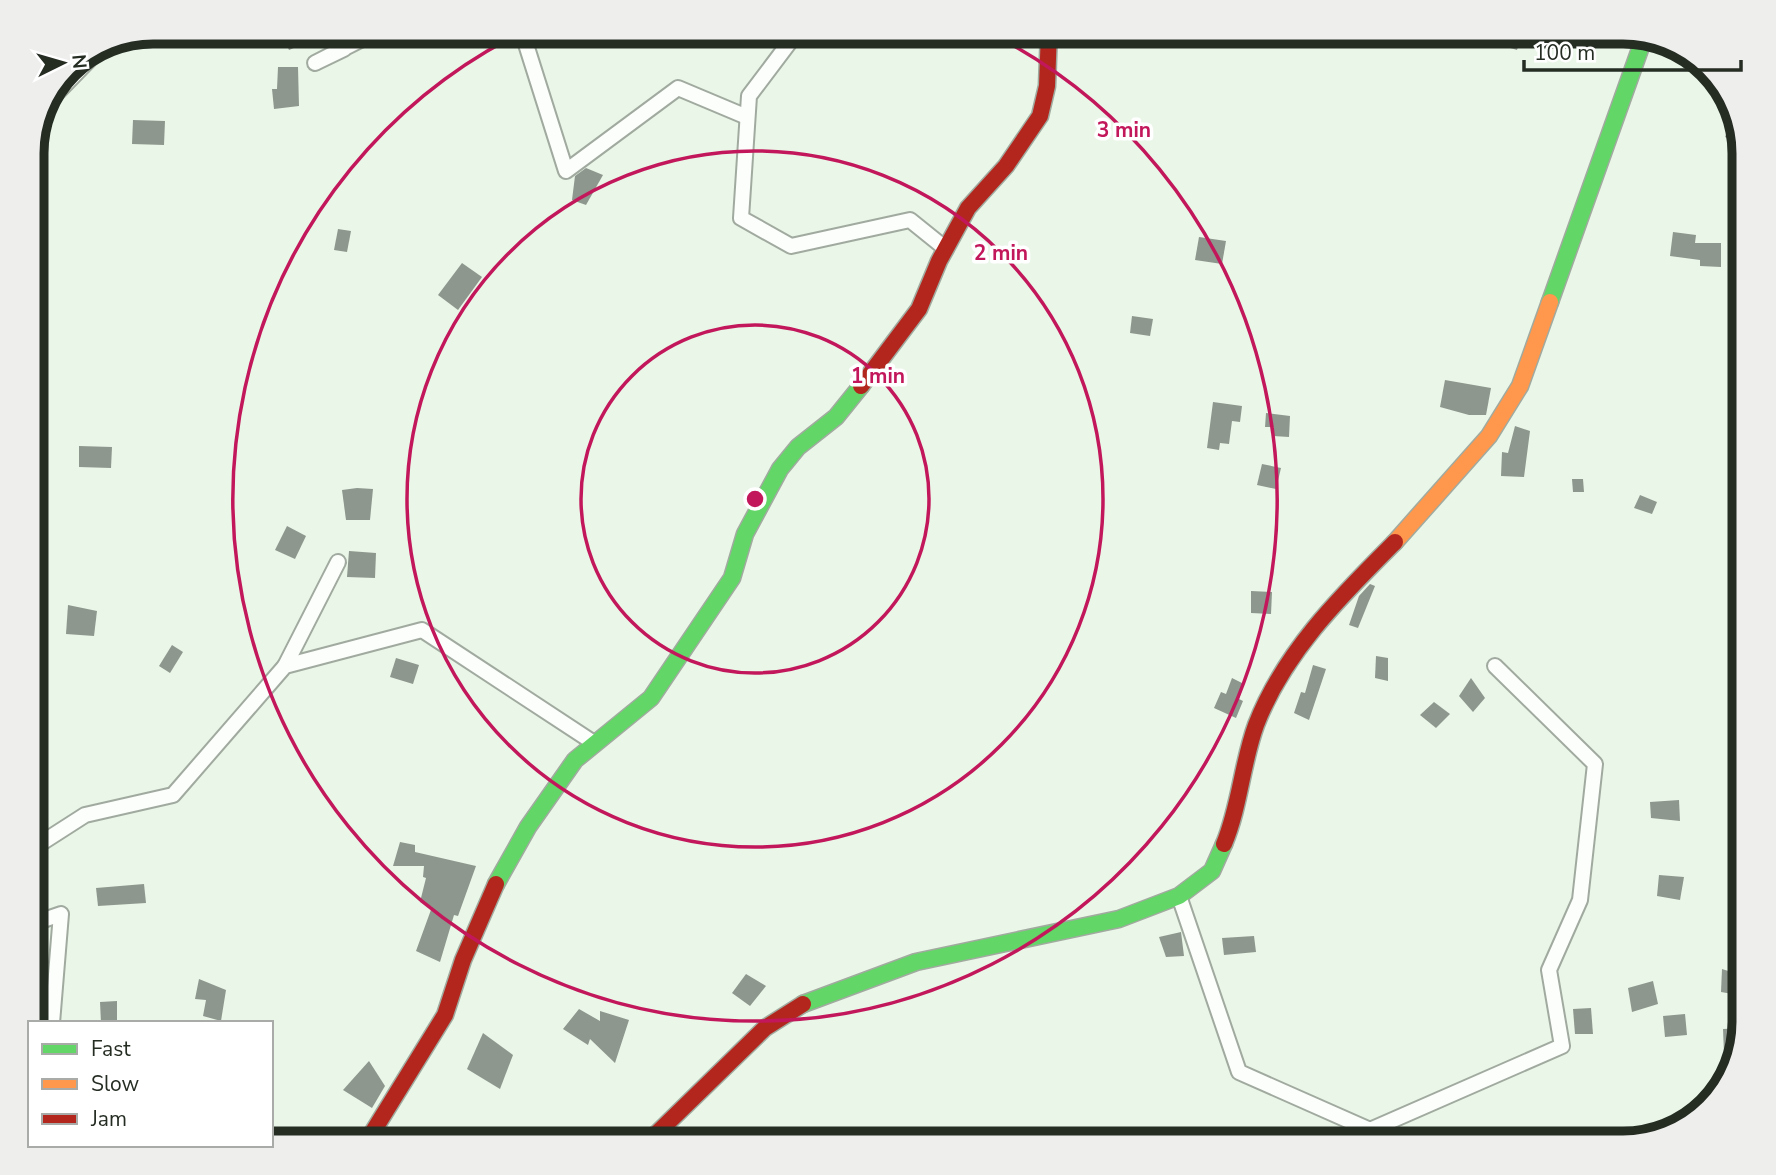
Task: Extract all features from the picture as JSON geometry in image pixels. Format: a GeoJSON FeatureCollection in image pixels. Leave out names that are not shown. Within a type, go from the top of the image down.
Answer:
{"type":"FeatureCollection","features":[{"type":"Feature","properties":{"kind":"street"},"geometry":{"type":"LineString","coordinates":[[344,49],[315,63],[353,44]]}},
{"type":"Feature","properties":{"kind":"street"},"geometry":{"type":"LineString","coordinates":[[526,44],[566,171],[678,88],[747,117]]}},
{"type":"Feature","properties":{"kind":"street"},"geometry":{"type":"LineString","coordinates":[[789,44],[749,96],[741,218],[791,246],[910,220],[946,248]]}},
{"type":"Feature","properties":{"kind":"street"},"geometry":{"type":"LineString","coordinates":[[373,1131],[445,1015],[463,960],[490,894],[522,838],[575,760],[651,698],[732,578],[745,534],[780,469],[798,447],[836,416],[893,346],[919,309],[946,248],[968,208],[1006,166],[1040,116],[1047,86],[1049,44]]}},
{"type":"Feature","properties":{"kind":"street"},"geometry":{"type":"LineString","coordinates":[[659,1131],[765,1028],[797,1006],[916,962],[1119,919],[1179,896],[1212,871],[1229,832],[1256,726],[1276,684],[1331,605],[1406,531],[1489,436],[1520,386],[1641,45]]}},
{"type":"Feature","properties":{"kind":"street"},"geometry":{"type":"LineString","coordinates":[[44,841],[85,815],[173,795],[285,666],[338,562]]}},
{"type":"Feature","properties":{"kind":"street"},"geometry":{"type":"LineString","coordinates":[[285,666],[422,630],[594,743]]}},
{"type":"Feature","properties":{"kind":"street"},"geometry":{"type":"LineString","coordinates":[[1179,896],[1239,1072],[1370,1130],[1562,1046],[1549,970],[1580,900],[1595,764],[1495,666]]}},
{"type":"Feature","properties":{"kind":"street"},"geometry":{"type":"LineString","coordinates":[[44,920],[61,914],[52,1021]]}},
{"type":"Feature","properties":{"kind":"building"},"geometry":{"type":"Polygon","coordinates":[[[286,44],[303,44],[289,50],[286,44]]]}},
{"type":"Feature","properties":{"kind":"building"},"geometry":{"type":"Polygon","coordinates":[[[1505,44],[1519,44],[1517,50],[1504,46],[1505,44]]]}},
{"type":"Feature","properties":{"kind":"building"},"geometry":{"type":"Polygon","coordinates":[[[278,67],[298,67],[299,106],[274,109],[272,89],[277,89],[278,67]]]}},
{"type":"Feature","properties":{"kind":"building"},"geometry":{"type":"Polygon","coordinates":[[[133,120],[165,121],[164,145],[132,144],[133,120]]]}},
{"type":"Feature","properties":{"kind":"building"},"geometry":{"type":"Polygon","coordinates":[[[1730,128],[1731,140],[1725,137],[1730,128]]]}},
{"type":"Feature","properties":{"kind":"building"},"geometry":{"type":"Polygon","coordinates":[[[586,168],[603,175],[586,205],[572,200],[575,176],[586,168]]]}},
{"type":"Feature","properties":{"kind":"building"},"geometry":{"type":"Polygon","coordinates":[[[338,229],[351,231],[347,252],[334,250],[338,229]]]}},
{"type":"Feature","properties":{"kind":"building"},"geometry":{"type":"Polygon","coordinates":[[[1673,232],[1696,235],[1695,243],[1721,243],[1721,267],[1700,266],[1700,260],[1670,256],[1673,232]]]}},
{"type":"Feature","properties":{"kind":"building"},"geometry":{"type":"Polygon","coordinates":[[[1199,237],[1226,241],[1222,264],[1195,260],[1199,237]]]}},
{"type":"Feature","properties":{"kind":"building"},"geometry":{"type":"Polygon","coordinates":[[[462,263],[482,277],[458,310],[438,295],[462,263]]]}},
{"type":"Feature","properties":{"kind":"building"},"geometry":{"type":"Polygon","coordinates":[[[1132,316],[1153,319],[1150,336],[1130,333],[1132,316]]]}},
{"type":"Feature","properties":{"kind":"building"},"geometry":{"type":"Polygon","coordinates":[[[1445,380],[1491,388],[1486,415],[1469,415],[1440,407],[1445,380]]]}},
{"type":"Feature","properties":{"kind":"building"},"geometry":{"type":"Polygon","coordinates":[[[1213,402],[1242,406],[1240,422],[1232,421],[1229,444],[1220,443],[1219,450],[1207,448],[1213,402]]]}},
{"type":"Feature","properties":{"kind":"building"},"geometry":{"type":"Polygon","coordinates":[[[1266,413],[1290,416],[1289,437],[1273,436],[1274,427],[1265,427],[1266,413]]]}},
{"type":"Feature","properties":{"kind":"building"},"geometry":{"type":"Polygon","coordinates":[[[1515,426],[1530,431],[1524,477],[1501,476],[1502,452],[1508,453],[1515,426]]]}},
{"type":"Feature","properties":{"kind":"building"},"geometry":{"type":"Polygon","coordinates":[[[79,446],[112,447],[111,468],[79,467],[79,446]]]}},
{"type":"Feature","properties":{"kind":"building"},"geometry":{"type":"Polygon","coordinates":[[[1262,464],[1281,468],[1276,489],[1257,485],[1262,464]]]}},
{"type":"Feature","properties":{"kind":"building"},"geometry":{"type":"Polygon","coordinates":[[[1572,479],[1583,479],[1584,492],[1573,492],[1572,479]]]}},
{"type":"Feature","properties":{"kind":"building"},"geometry":{"type":"Polygon","coordinates":[[[373,489],[370,520],[346,520],[342,490],[373,489]]]}},
{"type":"Feature","properties":{"kind":"building"},"geometry":{"type":"Polygon","coordinates":[[[1640,495],[1657,502],[1652,514],[1634,508],[1640,495]]]}},
{"type":"Feature","properties":{"kind":"building"},"geometry":{"type":"Polygon","coordinates":[[[287,526],[306,536],[295,559],[275,550],[287,526]]]}},
{"type":"Feature","properties":{"kind":"building"},"geometry":{"type":"Polygon","coordinates":[[[349,551],[376,553],[375,578],[347,577],[349,551]]]}},
{"type":"Feature","properties":{"kind":"building"},"geometry":{"type":"Polygon","coordinates":[[[1370,584],[1375,586],[1358,628],[1349,625],[1359,596],[1370,584]]]}},
{"type":"Feature","properties":{"kind":"building"},"geometry":{"type":"Polygon","coordinates":[[[1251,591],[1272,592],[1271,614],[1251,613],[1251,591]]]}},
{"type":"Feature","properties":{"kind":"building"},"geometry":{"type":"Polygon","coordinates":[[[68,605],[97,611],[94,636],[66,634],[68,605]]]}},
{"type":"Feature","properties":{"kind":"building"},"geometry":{"type":"Polygon","coordinates":[[[172,645],[183,652],[170,673],[159,666],[172,645]]]}},
{"type":"Feature","properties":{"kind":"building"},"geometry":{"type":"Polygon","coordinates":[[[1376,656],[1388,658],[1388,681],[1375,678],[1376,656]]]}},
{"type":"Feature","properties":{"kind":"building"},"geometry":{"type":"Polygon","coordinates":[[[396,658],[419,665],[413,684],[390,677],[396,658]]]}},
{"type":"Feature","properties":{"kind":"building"},"geometry":{"type":"Polygon","coordinates":[[[1313,665],[1326,669],[1309,720],[1294,713],[1301,692],[1305,693],[1313,665]]]}},
{"type":"Feature","properties":{"kind":"building"},"geometry":{"type":"Polygon","coordinates":[[[1232,678],[1244,684],[1239,699],[1243,701],[1236,718],[1214,708],[1221,692],[1226,694],[1232,678]]]}},
{"type":"Feature","properties":{"kind":"building"},"geometry":{"type":"Polygon","coordinates":[[[1471,678],[1485,698],[1473,712],[1459,696],[1471,678]]]}},
{"type":"Feature","properties":{"kind":"building"},"geometry":{"type":"Polygon","coordinates":[[[1434,702],[1450,714],[1436,728],[1420,715],[1434,702]]]}},
{"type":"Feature","properties":{"kind":"building"},"geometry":{"type":"Polygon","coordinates":[[[1679,800],[1680,821],[1651,818],[1650,802],[1679,800]]]}},
{"type":"Feature","properties":{"kind":"building"},"geometry":{"type":"Polygon","coordinates":[[[400,842],[415,845],[415,852],[476,866],[458,916],[454,915],[440,962],[416,951],[432,907],[420,902],[426,878],[423,877],[424,866],[393,866],[400,842]]]}},
{"type":"Feature","properties":{"kind":"building"},"geometry":{"type":"Polygon","coordinates":[[[1659,875],[1684,877],[1680,900],[1657,896],[1659,875]]]}},
{"type":"Feature","properties":{"kind":"building"},"geometry":{"type":"Polygon","coordinates":[[[144,884],[146,903],[98,906],[96,888],[144,884]]]}},
{"type":"Feature","properties":{"kind":"building"},"geometry":{"type":"Polygon","coordinates":[[[1181,932],[1184,956],[1166,957],[1159,937],[1181,932]]]}},
{"type":"Feature","properties":{"kind":"building"},"geometry":{"type":"Polygon","coordinates":[[[1254,936],[1256,952],[1224,955],[1222,938],[1254,936]]]}},
{"type":"Feature","properties":{"kind":"building"},"geometry":{"type":"Polygon","coordinates":[[[1722,969],[1732,972],[1732,994],[1721,992],[1722,969]]]}},
{"type":"Feature","properties":{"kind":"building"},"geometry":{"type":"Polygon","coordinates":[[[746,974],[766,986],[750,1006],[732,993],[746,974]]]}},
{"type":"Feature","properties":{"kind":"building"},"geometry":{"type":"Polygon","coordinates":[[[199,979],[226,990],[221,1021],[203,1016],[206,1000],[195,999],[199,979]]]}},
{"type":"Feature","properties":{"kind":"building"},"geometry":{"type":"Polygon","coordinates":[[[1653,981],[1658,1004],[1632,1012],[1628,988],[1653,981]]]}},
{"type":"Feature","properties":{"kind":"building"},"geometry":{"type":"Polygon","coordinates":[[[117,1001],[117,1021],[101,1021],[100,1002],[117,1001]]]}},
{"type":"Feature","properties":{"kind":"building"},"geometry":{"type":"Polygon","coordinates":[[[1591,1008],[1593,1034],[1575,1034],[1573,1009],[1591,1008]]]}},
{"type":"Feature","properties":{"kind":"building"},"geometry":{"type":"Polygon","coordinates":[[[579,1009],[600,1021],[600,1011],[629,1020],[615,1063],[590,1039],[588,1045],[563,1029],[579,1009]]]}},
{"type":"Feature","properties":{"kind":"building"},"geometry":{"type":"Polygon","coordinates":[[[1685,1014],[1687,1035],[1665,1037],[1663,1016],[1685,1014]]]}},
{"type":"Feature","properties":{"kind":"building"},"geometry":{"type":"Polygon","coordinates":[[[1723,1029],[1732,1029],[1728,1054],[1724,1054],[1723,1029]]]}},
{"type":"Feature","properties":{"kind":"building"},"geometry":{"type":"Polygon","coordinates":[[[483,1033],[513,1055],[500,1089],[467,1069],[483,1033]]]}},
{"type":"Feature","properties":{"kind":"building"},"geometry":{"type":"Polygon","coordinates":[[[369,1061],[385,1086],[372,1108],[343,1090],[369,1061]]]}},
{"type":"Feature","properties":{"kind":"traffic: fast"},"geometry":{"type":"LineString","coordinates":[[1550,302],[1641,45]]}},
{"type":"Feature","properties":{"kind":"traffic: fast"},"geometry":{"type":"LineString","coordinates":[[496,884],[528,827],[575,760],[651,698],[732,578],[745,534],[780,469],[798,447],[836,417],[861,386]]}},
{"type":"Feature","properties":{"kind":"traffic: fast"},"geometry":{"type":"LineString","coordinates":[[803,1004],[916,962],[1119,919],[1179,896],[1212,871],[1224,844]]}},
{"type":"Feature","properties":{"kind":"traffic: slow"},"geometry":{"type":"LineString","coordinates":[[1395,542],[1489,436],[1520,386],[1550,302]]}},
{"type":"Feature","properties":{"kind":"traffic: jam"},"geometry":{"type":"LineString","coordinates":[[861,386],[919,309],[939,261],[968,208],[1006,166],[1040,116],[1047,86],[1049,44]]}},
{"type":"Feature","properties":{"kind":"traffic: jam"},"geometry":{"type":"LineString","coordinates":[[1224,844],[1234,815],[1256,725],[1282,673],[1316,626],[1395,542]]}},
{"type":"Feature","properties":{"kind":"traffic: jam"},"geometry":{"type":"LineString","coordinates":[[373,1131],[445,1015],[463,960],[496,884]]}},
{"type":"Feature","properties":{"kind":"traffic: jam"},"geometry":{"type":"LineString","coordinates":[[659,1131],[765,1028],[803,1004]]}}]}
